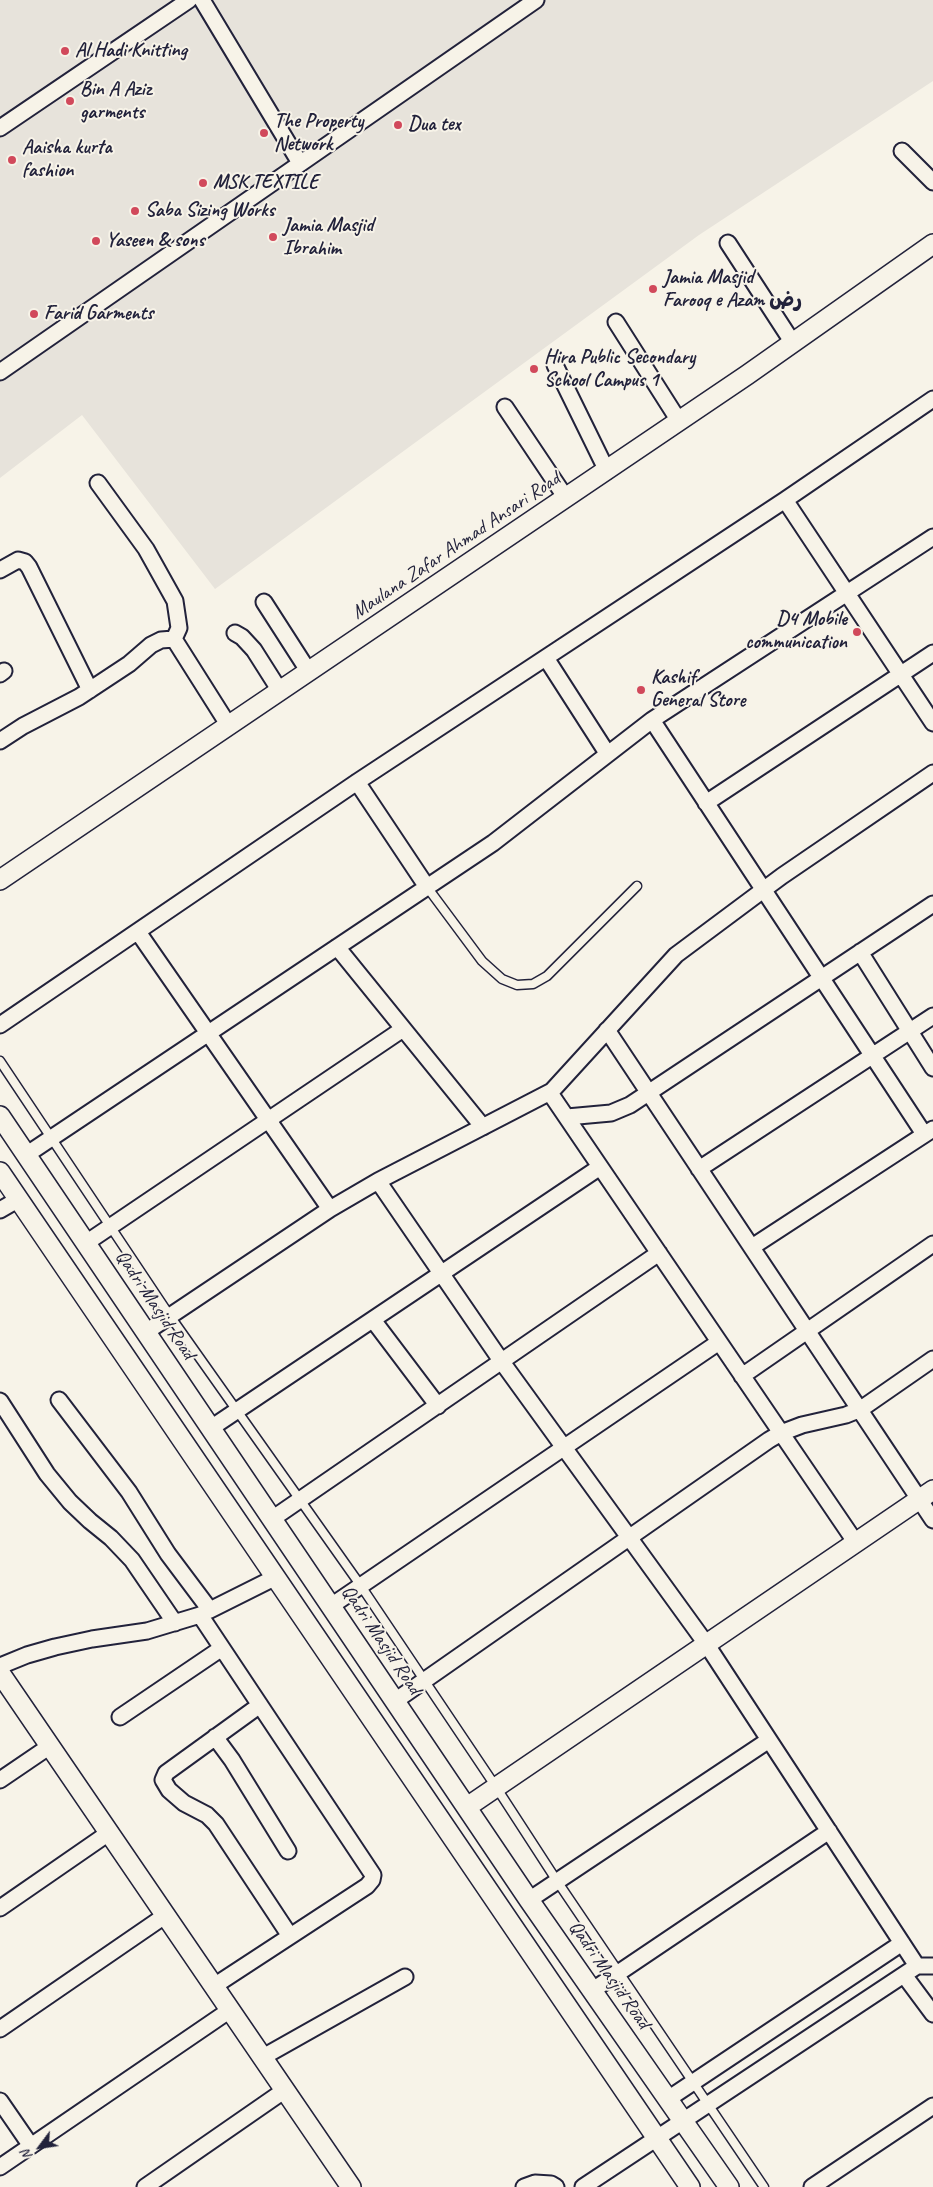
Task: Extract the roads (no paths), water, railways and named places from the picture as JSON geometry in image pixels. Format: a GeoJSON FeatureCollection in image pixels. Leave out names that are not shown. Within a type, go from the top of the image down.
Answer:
{"type":"FeatureCollection","features":[{"type":"Feature","properties":{"kind":"street"},"geometry":{"type":"LineString","coordinates":[[0,128],[189,0]]}},
{"type":"Feature","properties":{"kind":"street"},"geometry":{"type":"LineString","coordinates":[[202,0],[300,163]]}},
{"type":"Feature","properties":{"kind":"street"},"geometry":{"type":"LineString","coordinates":[[0,372],[536,0]]}},
{"type":"Feature","properties":{"kind":"street"},"geometry":{"type":"LineString","coordinates":[[902,151],[933,182]]}},
{"type":"Feature","properties":{"kind":"street"},"geometry":{"type":"LineString","coordinates":[[728,243],[793,343]]}},
{"type":"Feature","properties":{"kind":"street","name":"Maulana Zafar Ahmad Ansari Road"},"geometry":{"type":"LineString","coordinates":[[0,880],[679,422],[933,244]]}},
{"type":"Feature","properties":{"kind":"street"},"geometry":{"type":"LineString","coordinates":[[616,322],[679,422]]}},
{"type":"Feature","properties":{"kind":"street"},"geometry":{"type":"LineString","coordinates":[[555,365],[607,471]]}},
{"type":"Feature","properties":{"kind":"street"},"geometry":{"type":"LineString","coordinates":[[0,1025],[357,782],[785,500],[933,399]]}},
{"type":"Feature","properties":{"kind":"street"},"geometry":{"type":"LineString","coordinates":[[505,407],[566,498]]}},
{"type":"Feature","properties":{"kind":"street"},"geometry":{"type":"LineString","coordinates":[[98,483],[146,549],[175,601],[179,628],[174,639]]}},
{"type":"Feature","properties":{"kind":"street"},"geometry":{"type":"LineString","coordinates":[[785,500],[933,723]]}},
{"type":"Feature","properties":{"kind":"street"},"geometry":{"type":"LineString","coordinates":[[26,1155],[492,843],[652,720],[933,537]]}},
{"type":"Feature","properties":{"kind":"street"},"geometry":{"type":"LineString","coordinates":[[0,570],[18,560],[25,562],[29,566],[90,690]]}},
{"type":"Feature","properties":{"kind":"street"},"geometry":{"type":"LineString","coordinates":[[264,602],[309,672]]}},
{"type":"Feature","properties":{"kind":"street"},"geometry":{"type":"LineString","coordinates":[[235,633],[242,637],[254,650],[280,691]]}},
{"type":"Feature","properties":{"kind":"street"},"geometry":{"type":"LineString","coordinates":[[0,741],[23,726],[90,690],[129,664],[151,645],[162,640],[174,639]]}},
{"type":"Feature","properties":{"kind":"street"},"geometry":{"type":"LineString","coordinates":[[174,639],[229,726]]}},
{"type":"Feature","properties":{"kind":"street"},"geometry":{"type":"LineString","coordinates":[[706,802],[933,653]]}},
{"type":"Feature","properties":{"kind":"street"},"geometry":{"type":"LineString","coordinates":[[546,658],[607,753]]}},
{"type":"Feature","properties":{"kind":"street"},"geometry":{"type":"LineString","coordinates":[[652,720],[872,1056],[928,1132],[752,1247]]}},
{"type":"Feature","properties":{"kind":"street"},"geometry":{"type":"LineString","coordinates":[[146,1332],[330,1209],[378,1181],[552,1091],[676,955],[764,890],[933,773]]}},
{"type":"Feature","properties":{"kind":"street"},"geometry":{"type":"LineString","coordinates":[[357,782],[427,887]]}},
{"type":"Feature","properties":{"kind":"street"},"geometry":{"type":"LineString","coordinates":[[566,1117],[611,1113],[630,1106],[933,904]]}},
{"type":"Feature","properties":{"kind":"street"},"geometry":{"type":"LineString","coordinates":[[138,932],[330,1209]]}},
{"type":"Feature","properties":{"kind":"street"},"geometry":{"type":"LineString","coordinates":[[337,947],[483,1126]]}},
{"type":"Feature","properties":{"kind":"street"},"geometry":{"type":"LineString","coordinates":[[860,952],[933,1068]]}},
{"type":"Feature","properties":{"kind":"street"},"geometry":{"type":"LineString","coordinates":[[699,1169],[933,1016]]}},
{"type":"Feature","properties":{"kind":"street"},"geometry":{"type":"LineString","coordinates":[[86,1243],[403,1029]]}},
{"type":"Feature","properties":{"kind":"street"},"geometry":{"type":"LineString","coordinates":[[606,1030],[860,1409],[926,1495],[933,1520]]}},
{"type":"Feature","properties":{"kind":"street"},"geometry":{"type":"LineString","coordinates":[[552,1091],[550,1093],[566,1117],[856,1543]]}},
{"type":"Feature","properties":{"kind":"street","name":"Qadri Masjid Road"},"geometry":{"type":"LineString","coordinates":[[0,1116],[529,1900],[729,2187]]}},
{"type":"Feature","properties":{"kind":"street"},"geometry":{"type":"LineString","coordinates":[[210,1428],[600,1167]]}},
{"type":"Feature","properties":{"kind":"street"},"geometry":{"type":"LineString","coordinates":[[0,1172],[690,2187]]}},
{"type":"Feature","properties":{"kind":"street"},"geometry":{"type":"LineString","coordinates":[[378,1181],[502,1362],[706,1645],[917,1966]]}},
{"type":"Feature","properties":{"kind":"street"},"geometry":{"type":"LineString","coordinates":[[0,1210],[19,1199]]}},
{"type":"Feature","properties":{"kind":"street"},"geometry":{"type":"LineString","coordinates":[[742,1376],[933,1244]]}},
{"type":"Feature","properties":{"kind":"street"},"geometry":{"type":"LineString","coordinates":[[272,1519],[659,1253]]}},
{"type":"Feature","properties":{"kind":"street"},"geometry":{"type":"LineString","coordinates":[[372,1320],[438,1406]]}},
{"type":"Feature","properties":{"kind":"street"},"geometry":{"type":"LineString","coordinates":[[331,1606],[719,1342]]}},
{"type":"Feature","properties":{"kind":"street"},"geometry":{"type":"LineString","coordinates":[[395,1701],[781,1433],[802,1425],[846,1415],[860,1409],[933,1359]]}},
{"type":"Feature","properties":{"kind":"street"},"geometry":{"type":"LineString","coordinates":[[59,1400],[129,1492],[205,1613],[222,1648],[373,1875],[372,1880],[367,1886],[214,1986]]}},
{"type":"Feature","properties":{"kind":"street"},"geometry":{"type":"LineString","coordinates":[[2,1410],[47,1474],[70,1502],[111,1538],[132,1560],[174,1623]]}},
{"type":"Feature","properties":{"kind":"street"},"geometry":{"type":"LineString","coordinates":[[466,1807],[926,1495]]}},
{"type":"Feature","properties":{"kind":"street"},"geometry":{"type":"LineString","coordinates":[[0,1666],[55,1646],[147,1631],[174,1623],[205,1613],[276,1577]]}},
{"type":"Feature","properties":{"kind":"street"},"geometry":{"type":"LineString","coordinates":[[120,1717],[222,1648]]}},
{"type":"Feature","properties":{"kind":"street"},"geometry":{"type":"LineString","coordinates":[[0,1672],[351,2187]]}},
{"type":"Feature","properties":{"kind":"street"},"geometry":{"type":"LineString","coordinates":[[260,1705],[166,1773],[163,1780],[169,1790],[184,1803],[207,1815],[216,1824],[290,1936]]}},
{"type":"Feature","properties":{"kind":"street"},"geometry":{"type":"LineString","coordinates":[[215,1737],[232,1760],[288,1851]]}},
{"type":"Feature","properties":{"kind":"street"},"geometry":{"type":"LineString","coordinates":[[529,1900],[769,1740]]}},
{"type":"Feature","properties":{"kind":"street"},"geometry":{"type":"LineString","coordinates":[[0,1780],[50,1746]]}},
{"type":"Feature","properties":{"kind":"street"},"geometry":{"type":"LineString","coordinates":[[593,1990],[829,1831]]}},
{"type":"Feature","properties":{"kind":"street"},"geometry":{"type":"LineString","coordinates":[[0,1908],[110,1832]]}},
{"type":"Feature","properties":{"kind":"street"},"geometry":{"type":"LineString","coordinates":[[0,2029],[166,1915]]}},
{"type":"Feature","properties":{"kind":"street"},"geometry":{"type":"LineString","coordinates":[[668,2099],[902,1943]]}},
{"type":"Feature","properties":{"kind":"street"},"geometry":{"type":"LineString","coordinates":[[583,2187],[917,1966],[933,1966]]}},
{"type":"Feature","properties":{"kind":"street"},"geometry":{"type":"LineString","coordinates":[[904,1975],[933,2014]]}},
{"type":"Feature","properties":{"kind":"street"},"geometry":{"type":"LineString","coordinates":[[263,2057],[405,1976]]}},
{"type":"Feature","properties":{"kind":"street"},"geometry":{"type":"LineString","coordinates":[[0,2168],[230,2010]]}},
{"type":"Feature","properties":{"kind":"street"},"geometry":{"type":"LineString","coordinates":[[145,2187],[285,2090]]}},
{"type":"Feature","properties":{"kind":"street"},"geometry":{"type":"LineString","coordinates":[[0,2101],[31,2146]]}},
{"type":"Feature","properties":{"kind":"street"},"geometry":{"type":"LineString","coordinates":[[812,2187],[933,2106]]}},
{"type":"Feature","properties":{"kind":"street"},"geometry":{"type":"LineString","coordinates":[[524,2187],[535,2183],[551,2184],[556,2187]]}},
{"type":"Feature","properties":{"kind":"lane"},"geometry":{"type":"LineString","coordinates":[[427,887],[482,961],[502,978],[517,985],[533,984],[547,976],[637,886]]}},
{"type":"Feature","properties":{"kind":"lane"},"geometry":{"type":"LineString","coordinates":[[0,1061],[170,1316],[238,1410],[425,1680],[557,1881],[764,2187]]}},
{"type":"Feature","properties":{"kind":"place","name":"Al Hadi Knitting"},"geometry":{"type":"Point","coordinates":[65,51]}},
{"type":"Feature","properties":{"kind":"place","name":"Bin A Aziz garments"},"geometry":{"type":"Point","coordinates":[70,101]}},
{"type":"Feature","properties":{"kind":"place","name":"Dua tex"},"geometry":{"type":"Point","coordinates":[398,125]}},
{"type":"Feature","properties":{"kind":"place","name":"The Property Network"},"geometry":{"type":"Point","coordinates":[264,133]}},
{"type":"Feature","properties":{"kind":"place","name":"Aaisha kurta fashion"},"geometry":{"type":"Point","coordinates":[12,160]}},
{"type":"Feature","properties":{"kind":"place","name":"MSK TEXTILE"},"geometry":{"type":"Point","coordinates":[203,183]}},
{"type":"Feature","properties":{"kind":"place","name":"Saba Sizing Works"},"geometry":{"type":"Point","coordinates":[135,211]}},
{"type":"Feature","properties":{"kind":"place","name":"Jamia Masjid Ibrahim"},"geometry":{"type":"Point","coordinates":[273,237]}},
{"type":"Feature","properties":{"kind":"place","name":"Yaseen & sons"},"geometry":{"type":"Point","coordinates":[96,241]}},
{"type":"Feature","properties":{"kind":"place","name":"Jamia Masjid Farooq e Azam رض"},"geometry":{"type":"Point","coordinates":[653,289]}},
{"type":"Feature","properties":{"kind":"place","name":"Farid Garments"},"geometry":{"type":"Point","coordinates":[34,314]}},
{"type":"Feature","properties":{"kind":"place","name":"Hira Public Secondary School Campus 1"},"geometry":{"type":"Point","coordinates":[534,369]}},
{"type":"Feature","properties":{"kind":"place","name":"D4 Mobile communication"},"geometry":{"type":"Point","coordinates":[857,632]}},
{"type":"Feature","properties":{"kind":"place","name":"Kashif General Store"},"geometry":{"type":"Point","coordinates":[641,690]}}]}
